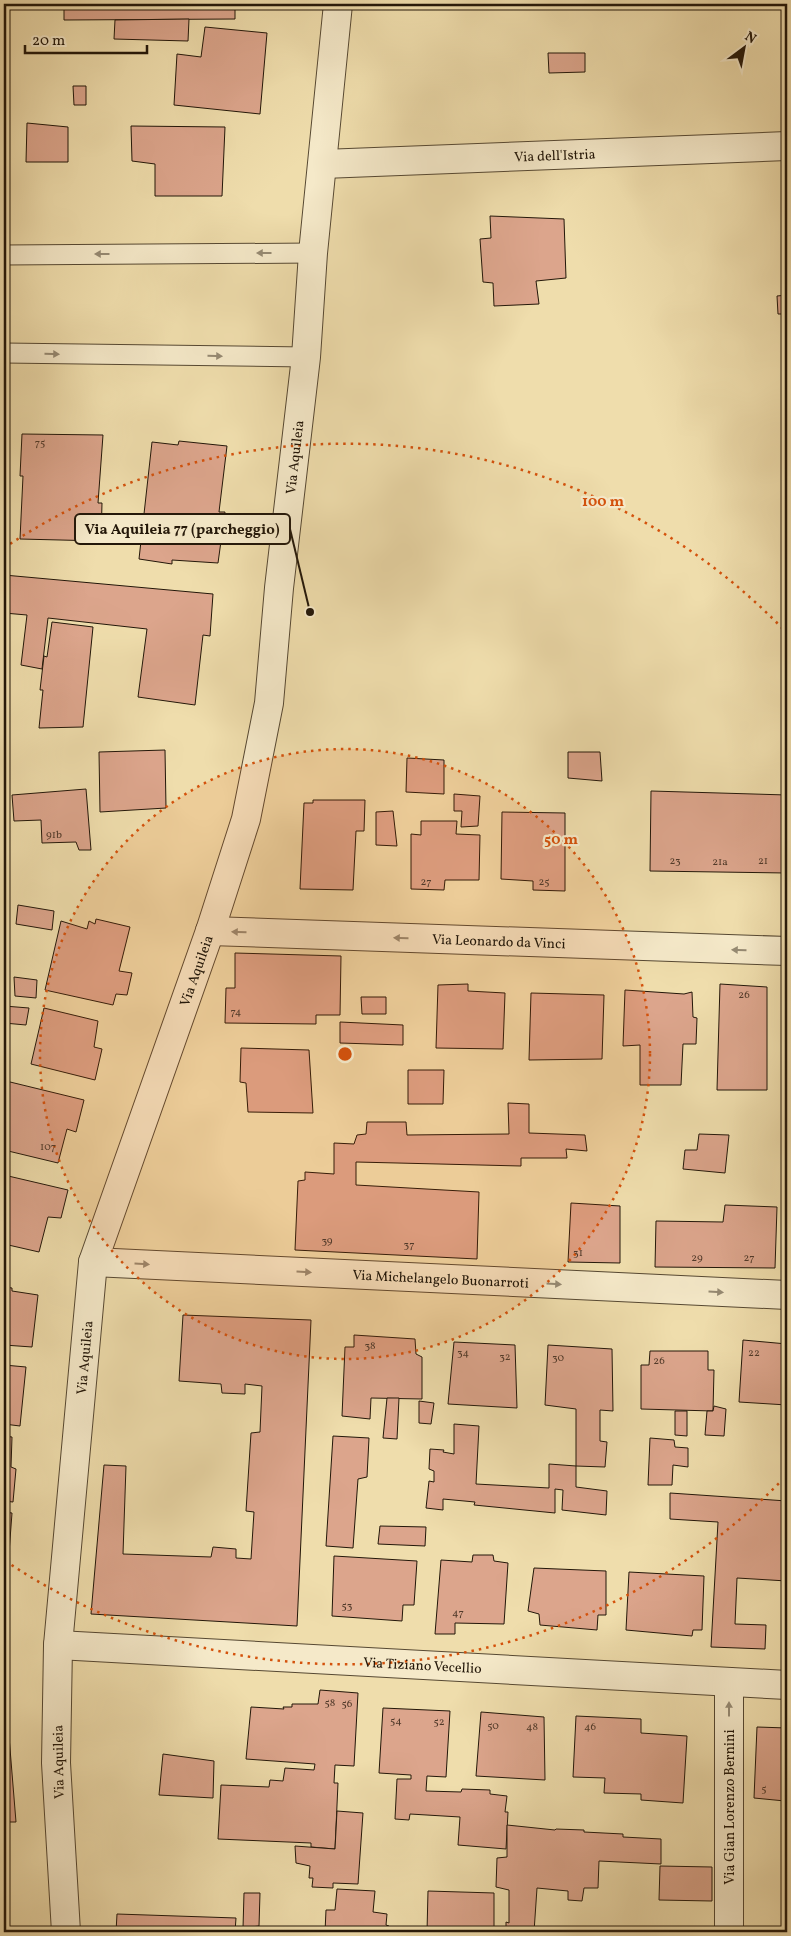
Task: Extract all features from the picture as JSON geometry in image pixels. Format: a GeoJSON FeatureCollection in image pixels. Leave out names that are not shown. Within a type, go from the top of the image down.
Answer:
{"type":"FeatureCollection","features":[{"type":"Feature","properties":{"kind":"street","name":"Via Aquileia"},"geometry":{"type":"LineString","coordinates":[[66,1932],[56,1763],[58,1645],[93,1262],[210,931],[246,819],[269,703],[279,588],[306,357],[313,253],[338,4]]}},
{"type":"Feature","properties":{"kind":"street","name":"Via dell'Istria"},"geometry":{"type":"LineString","coordinates":[[323,164],[787,146]]}},
{"type":"Feature","properties":{"kind":"street","name":"Via Leonardo da Vinci"},"geometry":{"type":"LineString","coordinates":[[210,931],[787,951]]}},
{"type":"Feature","properties":{"kind":"street","name":"Via Michelangelo Buonarroti"},"geometry":{"type":"LineString","coordinates":[[93,1262],[787,1295]]}},
{"type":"Feature","properties":{"kind":"street","name":"Via Tiziano Vecellio"},"geometry":{"type":"LineString","coordinates":[[58,1645],[787,1685]]}},
{"type":"Feature","properties":{"kind":"street","name":"Via Gian Lorenzo Bernini"},"geometry":{"type":"LineString","coordinates":[[729,1682],[729,1932]]}},
{"type":"Feature","properties":{"kind":"lane"},"geometry":{"type":"LineString","coordinates":[[4,255],[313,253]]}},
{"type":"Feature","properties":{"kind":"lane"},"geometry":{"type":"LineString","coordinates":[[4,353],[306,357]]}},
{"type":"Feature","properties":{"kind":"building"},"geometry":{"type":"Polygon","coordinates":[[[64,4],[235,4],[235,19],[64,20],[64,4]]]}},
{"type":"Feature","properties":{"kind":"building"},"geometry":{"type":"Polygon","coordinates":[[[189,19],[188,41],[114,39],[115,20],[189,19]]]}},
{"type":"Feature","properties":{"kind":"building"},"geometry":{"type":"Polygon","coordinates":[[[205,27],[267,33],[260,114],[174,105],[177,54],[201,57],[205,27]]]}},
{"type":"Feature","properties":{"kind":"building"},"geometry":{"type":"Polygon","coordinates":[[[548,53],[585,53],[585,72],[549,73],[548,53]]]}},
{"type":"Feature","properties":{"kind":"building"},"geometry":{"type":"Polygon","coordinates":[[[73,86],[86,86],[86,105],[74,105],[73,86]]]}},
{"type":"Feature","properties":{"kind":"building"},"geometry":{"type":"Polygon","coordinates":[[[27,123],[68,127],[68,162],[26,162],[27,123]]]}},
{"type":"Feature","properties":{"kind":"building"},"geometry":{"type":"Polygon","coordinates":[[[131,126],[225,127],[222,196],[155,196],[155,164],[132,161],[131,126]]]}},
{"type":"Feature","properties":{"kind":"building"},"geometry":{"type":"Polygon","coordinates":[[[490,216],[564,219],[566,278],[536,281],[539,304],[494,306],[493,283],[483,282],[480,239],[491,238],[490,216]]]}},
{"type":"Feature","properties":{"kind":"building"},"geometry":{"type":"Polygon","coordinates":[[[787,295],[787,314],[778,314],[777,296],[787,295]]]}},
{"type":"Feature","properties":{"kind":"building"},"geometry":{"type":"Polygon","coordinates":[[[22,434],[103,435],[98,503],[102,503],[101,541],[20,539],[23,476],[20,476],[22,434]]]}},
{"type":"Feature","properties":{"kind":"building"},"geometry":{"type":"Polygon","coordinates":[[[179,441],[227,446],[219,512],[225,512],[218,563],[172,560],[172,564],[139,559],[152,442],[178,445],[179,441]]]}},
{"type":"Feature","properties":{"kind":"building"},"geometry":{"type":"Polygon","coordinates":[[[4,575],[213,594],[210,636],[203,635],[195,705],[138,697],[147,629],[48,618],[42,669],[21,665],[27,615],[4,613],[4,575]]]}},
{"type":"Feature","properties":{"kind":"building"},"geometry":{"type":"Polygon","coordinates":[[[52,622],[93,627],[83,727],[39,728],[43,690],[40,690],[44,656],[47,657],[52,622]]]}},
{"type":"Feature","properties":{"kind":"building"},"geometry":{"type":"Polygon","coordinates":[[[4,640],[8,640],[7,701],[4,702],[4,640]]]}},
{"type":"Feature","properties":{"kind":"building"},"geometry":{"type":"Polygon","coordinates":[[[165,750],[166,808],[100,812],[99,752],[165,750]]]}},
{"type":"Feature","properties":{"kind":"building"},"geometry":{"type":"Polygon","coordinates":[[[568,752],[600,752],[602,781],[568,778],[568,752]]]}},
{"type":"Feature","properties":{"kind":"building"},"geometry":{"type":"Polygon","coordinates":[[[407,758],[444,760],[444,794],[406,792],[407,758]]]}},
{"type":"Feature","properties":{"kind":"building"},"geometry":{"type":"Polygon","coordinates":[[[86,789],[91,850],[79,850],[76,842],[42,843],[41,820],[14,821],[12,795],[86,789]]]}},
{"type":"Feature","properties":{"kind":"building"},"geometry":{"type":"Polygon","coordinates":[[[651,791],[787,795],[786,873],[650,871],[651,791]]]}},
{"type":"Feature","properties":{"kind":"building"},"geometry":{"type":"Polygon","coordinates":[[[454,794],[480,796],[478,826],[461,827],[462,811],[454,811],[454,794]]]}},
{"type":"Feature","properties":{"kind":"building"},"geometry":{"type":"Polygon","coordinates":[[[313,800],[365,800],[364,831],[356,831],[353,890],[300,889],[304,803],[313,803],[313,800]]]}},
{"type":"Feature","properties":{"kind":"building"},"geometry":{"type":"Polygon","coordinates":[[[393,811],[397,846],[376,845],[376,812],[393,811]]]}},
{"type":"Feature","properties":{"kind":"building"},"geometry":{"type":"Polygon","coordinates":[[[502,812],[565,813],[565,891],[533,890],[533,881],[501,879],[502,812]]]}},
{"type":"Feature","properties":{"kind":"building"},"geometry":{"type":"Polygon","coordinates":[[[421,821],[457,821],[456,834],[480,835],[479,880],[445,880],[444,890],[411,889],[411,834],[421,835],[421,821]]]}},
{"type":"Feature","properties":{"kind":"building"},"geometry":{"type":"Polygon","coordinates":[[[18,905],[54,911],[52,930],[16,924],[18,905]]]}},
{"type":"Feature","properties":{"kind":"building"},"geometry":{"type":"Polygon","coordinates":[[[96,919],[130,927],[119,971],[132,973],[127,995],[116,994],[113,1005],[45,990],[61,921],[87,929],[89,921],[95,924],[96,919]]]}},
{"type":"Feature","properties":{"kind":"building"},"geometry":{"type":"Polygon","coordinates":[[[235,953],[341,956],[340,1015],[316,1015],[316,1024],[225,1023],[226,988],[235,988],[235,953]]]}},
{"type":"Feature","properties":{"kind":"building"},"geometry":{"type":"Polygon","coordinates":[[[14,977],[37,980],[36,998],[15,996],[14,977]]]}},
{"type":"Feature","properties":{"kind":"building"},"geometry":{"type":"Polygon","coordinates":[[[468,984],[468,991],[505,993],[503,1049],[436,1048],[438,985],[468,984]]]}},
{"type":"Feature","properties":{"kind":"building"},"geometry":{"type":"Polygon","coordinates":[[[720,984],[767,987],[767,1090],[717,1090],[720,984]]]}},
{"type":"Feature","properties":{"kind":"building"},"geometry":{"type":"Polygon","coordinates":[[[625,990],[684,994],[692,992],[693,1017],[697,1018],[696,1044],[683,1044],[681,1085],[640,1085],[640,1045],[623,1046],[625,990]]]}},
{"type":"Feature","properties":{"kind":"building"},"geometry":{"type":"Polygon","coordinates":[[[531,993],[604,995],[602,1059],[529,1060],[531,993]]]}},
{"type":"Feature","properties":{"kind":"building"},"geometry":{"type":"Polygon","coordinates":[[[361,997],[386,997],[386,1014],[362,1014],[361,997]]]}},
{"type":"Feature","properties":{"kind":"building"},"geometry":{"type":"Polygon","coordinates":[[[4,1006],[29,1008],[26,1025],[4,1023],[4,1006]]]}},
{"type":"Feature","properties":{"kind":"building"},"geometry":{"type":"Polygon","coordinates":[[[44,1008],[98,1021],[94,1047],[102,1049],[95,1080],[31,1064],[44,1008]]]}},
{"type":"Feature","properties":{"kind":"building"},"geometry":{"type":"Polygon","coordinates":[[[340,1022],[403,1025],[403,1045],[340,1043],[340,1022]]]}},
{"type":"Feature","properties":{"kind":"building"},"geometry":{"type":"Polygon","coordinates":[[[241,1048],[309,1050],[313,1113],[248,1112],[246,1083],[240,1082],[241,1048]]]}},
{"type":"Feature","properties":{"kind":"building"},"geometry":{"type":"Polygon","coordinates":[[[408,1070],[444,1070],[443,1104],[408,1104],[408,1070]]]}},
{"type":"Feature","properties":{"kind":"building"},"geometry":{"type":"Polygon","coordinates":[[[6,1081],[84,1100],[76,1132],[67,1129],[58,1163],[4,1150],[4,1090],[6,1081]]]}},
{"type":"Feature","properties":{"kind":"building"},"geometry":{"type":"Polygon","coordinates":[[[508,1103],[529,1104],[529,1133],[585,1135],[587,1151],[566,1149],[567,1158],[521,1158],[521,1166],[356,1162],[356,1185],[479,1192],[477,1259],[295,1250],[298,1181],[305,1180],[305,1172],[334,1174],[334,1143],[354,1144],[357,1135],[366,1134],[367,1122],[406,1122],[407,1135],[509,1134],[508,1103]]]}},
{"type":"Feature","properties":{"kind":"building"},"geometry":{"type":"Polygon","coordinates":[[[699,1134],[729,1135],[725,1173],[683,1169],[685,1150],[697,1150],[699,1134]]]}},
{"type":"Feature","properties":{"kind":"building"},"geometry":{"type":"Polygon","coordinates":[[[783,1134],[787,1134],[787,1162],[785,1162],[783,1134]]]}},
{"type":"Feature","properties":{"kind":"building"},"geometry":{"type":"Polygon","coordinates":[[[4,1175],[68,1190],[61,1218],[48,1217],[39,1252],[4,1244],[4,1175]]]}},
{"type":"Feature","properties":{"kind":"building"},"geometry":{"type":"Polygon","coordinates":[[[571,1203],[620,1206],[620,1263],[568,1262],[571,1203]]]}},
{"type":"Feature","properties":{"kind":"building"},"geometry":{"type":"Polygon","coordinates":[[[725,1205],[777,1207],[775,1268],[655,1267],[656,1221],[723,1222],[725,1205]]]}},
{"type":"Feature","properties":{"kind":"building"},"geometry":{"type":"Polygon","coordinates":[[[4,1287],[12,1288],[12,1291],[38,1295],[32,1347],[4,1345],[4,1287]]]}},
{"type":"Feature","properties":{"kind":"building"},"geometry":{"type":"Polygon","coordinates":[[[183,1315],[311,1320],[297,1626],[91,1614],[104,1465],[126,1466],[123,1554],[211,1557],[213,1547],[236,1549],[236,1558],[251,1559],[254,1512],[246,1511],[251,1433],[260,1432],[262,1386],[245,1384],[245,1394],[222,1393],[221,1384],[179,1381],[183,1315]]]}},
{"type":"Feature","properties":{"kind":"building"},"geometry":{"type":"Polygon","coordinates":[[[354,1335],[415,1339],[416,1354],[422,1357],[422,1399],[371,1398],[370,1419],[342,1416],[345,1347],[354,1347],[354,1335]]]}},
{"type":"Feature","properties":{"kind":"building"},"geometry":{"type":"Polygon","coordinates":[[[743,1340],[787,1344],[787,1405],[739,1402],[743,1340]]]}},
{"type":"Feature","properties":{"kind":"building"},"geometry":{"type":"Polygon","coordinates":[[[454,1342],[515,1345],[517,1408],[448,1404],[454,1342]]]}},
{"type":"Feature","properties":{"kind":"building"},"geometry":{"type":"Polygon","coordinates":[[[548,1345],[612,1349],[613,1411],[600,1410],[600,1441],[607,1442],[605,1467],[576,1466],[576,1409],[545,1405],[548,1345]]]}},
{"type":"Feature","properties":{"kind":"building"},"geometry":{"type":"Polygon","coordinates":[[[650,1351],[708,1351],[708,1370],[714,1370],[713,1411],[641,1409],[641,1365],[649,1365],[650,1351]]]}},
{"type":"Feature","properties":{"kind":"building"},"geometry":{"type":"Polygon","coordinates":[[[4,1365],[26,1367],[20,1426],[4,1424],[4,1365]]]}},
{"type":"Feature","properties":{"kind":"building"},"geometry":{"type":"Polygon","coordinates":[[[387,1398],[399,1398],[397,1439],[383,1438],[387,1398]]]}},
{"type":"Feature","properties":{"kind":"building"},"geometry":{"type":"Polygon","coordinates":[[[419,1401],[434,1403],[431,1424],[419,1423],[419,1401]]]}},
{"type":"Feature","properties":{"kind":"building"},"geometry":{"type":"Polygon","coordinates":[[[714,1406],[726,1409],[724,1436],[705,1435],[707,1411],[713,1411],[714,1406]]]}},
{"type":"Feature","properties":{"kind":"building"},"geometry":{"type":"Polygon","coordinates":[[[675,1411],[687,1411],[687,1436],[675,1435],[675,1411]]]}},
{"type":"Feature","properties":{"kind":"building"},"geometry":{"type":"Polygon","coordinates":[[[454,1424],[479,1426],[476,1484],[549,1488],[549,1464],[576,1466],[576,1487],[607,1491],[606,1515],[562,1510],[563,1490],[555,1489],[555,1513],[474,1505],[475,1502],[443,1499],[443,1510],[426,1508],[429,1481],[434,1482],[434,1471],[429,1469],[430,1449],[444,1450],[443,1452],[454,1454],[454,1424]]]}},
{"type":"Feature","properties":{"kind":"building"},"geometry":{"type":"Polygon","coordinates":[[[4,1436],[12,1437],[11,1467],[16,1469],[13,1502],[4,1501],[4,1436]]]}},
{"type":"Feature","properties":{"kind":"building"},"geometry":{"type":"Polygon","coordinates":[[[333,1436],[369,1438],[367,1477],[358,1479],[353,1548],[326,1546],[333,1436]]]}},
{"type":"Feature","properties":{"kind":"building"},"geometry":{"type":"Polygon","coordinates":[[[650,1438],[674,1440],[675,1447],[688,1448],[688,1467],[673,1465],[672,1485],[648,1485],[650,1438]]]}},
{"type":"Feature","properties":{"kind":"building"},"geometry":{"type":"Polygon","coordinates":[[[670,1493],[787,1501],[787,1581],[737,1578],[735,1624],[766,1625],[765,1649],[711,1647],[718,1522],[670,1519],[670,1493]]]}},
{"type":"Feature","properties":{"kind":"building"},"geometry":{"type":"Polygon","coordinates":[[[4,1512],[12,1513],[6,1593],[4,1593],[4,1512]]]}},
{"type":"Feature","properties":{"kind":"building"},"geometry":{"type":"Polygon","coordinates":[[[380,1526],[426,1527],[425,1546],[378,1544],[380,1526]]]}},
{"type":"Feature","properties":{"kind":"building"},"geometry":{"type":"Polygon","coordinates":[[[473,1555],[493,1555],[494,1561],[508,1563],[504,1624],[455,1623],[455,1634],[435,1634],[441,1560],[472,1562],[473,1555]]]}},
{"type":"Feature","properties":{"kind":"building"},"geometry":{"type":"Polygon","coordinates":[[[334,1556],[417,1561],[414,1605],[403,1605],[402,1621],[332,1616],[334,1556]]]}},
{"type":"Feature","properties":{"kind":"building"},"geometry":{"type":"Polygon","coordinates":[[[534,1568],[606,1571],[606,1615],[598,1615],[597,1630],[540,1625],[539,1614],[528,1611],[534,1568]]]}},
{"type":"Feature","properties":{"kind":"building"},"geometry":{"type":"Polygon","coordinates":[[[629,1572],[704,1576],[702,1630],[693,1630],[692,1636],[626,1630],[629,1572]]]}},
{"type":"Feature","properties":{"kind":"building"},"geometry":{"type":"Polygon","coordinates":[[[320,1690],[358,1693],[354,1766],[335,1765],[334,1783],[338,1783],[335,1849],[311,1847],[311,1843],[218,1839],[221,1785],[269,1787],[270,1780],[283,1781],[285,1768],[314,1770],[315,1764],[246,1759],[251,1707],[284,1709],[283,1707],[292,1707],[292,1704],[318,1704],[320,1690]]]}},
{"type":"Feature","properties":{"kind":"building"},"geometry":{"type":"Polygon","coordinates":[[[383,1708],[450,1711],[446,1777],[427,1776],[426,1791],[461,1792],[462,1789],[490,1790],[490,1794],[507,1796],[505,1812],[508,1812],[506,1849],[458,1845],[460,1817],[410,1814],[409,1820],[395,1819],[397,1779],[411,1779],[411,1775],[379,1773],[383,1708]]]}},
{"type":"Feature","properties":{"kind":"building"},"geometry":{"type":"Polygon","coordinates":[[[481,1712],[544,1717],[545,1780],[476,1776],[481,1712]]]}},
{"type":"Feature","properties":{"kind":"building"},"geometry":{"type":"Polygon","coordinates":[[[576,1716],[641,1719],[641,1733],[687,1736],[683,1803],[641,1800],[641,1794],[604,1793],[605,1778],[573,1777],[576,1716]]]}},
{"type":"Feature","properties":{"kind":"building"},"geometry":{"type":"Polygon","coordinates":[[[4,1724],[8,1724],[16,1822],[4,1822],[4,1724]]]}},
{"type":"Feature","properties":{"kind":"building"},"geometry":{"type":"Polygon","coordinates":[[[757,1727],[787,1728],[787,1869],[783,1869],[785,1801],[754,1798],[757,1727]]]}},
{"type":"Feature","properties":{"kind":"building"},"geometry":{"type":"Polygon","coordinates":[[[163,1754],[214,1761],[213,1798],[159,1795],[163,1754]]]}},
{"type":"Feature","properties":{"kind":"building"},"geometry":{"type":"Polygon","coordinates":[[[337,1811],[363,1813],[358,1884],[333,1883],[333,1888],[312,1887],[313,1878],[309,1878],[310,1866],[296,1863],[295,1846],[335,1849],[337,1811]]]}},
{"type":"Feature","properties":{"kind":"building"},"geometry":{"type":"Polygon","coordinates":[[[507,1825],[555,1830],[584,1830],[584,1832],[623,1834],[623,1837],[661,1839],[661,1864],[599,1861],[598,1888],[584,1888],[582,1901],[568,1900],[568,1891],[537,1888],[534,1932],[506,1932],[506,1922],[509,1923],[509,1890],[496,1887],[497,1858],[507,1857],[507,1825]]]}},
{"type":"Feature","properties":{"kind":"building"},"geometry":{"type":"Polygon","coordinates":[[[660,1866],[712,1867],[712,1901],[659,1900],[660,1866]]]}},
{"type":"Feature","properties":{"kind":"building"},"geometry":{"type":"Polygon","coordinates":[[[337,1889],[375,1891],[373,1912],[387,1914],[386,1925],[389,1926],[389,1932],[325,1932],[326,1910],[335,1910],[337,1889]]]}},
{"type":"Feature","properties":{"kind":"building"},"geometry":{"type":"Polygon","coordinates":[[[428,1891],[494,1893],[494,1932],[427,1932],[428,1891]]]}},
{"type":"Feature","properties":{"kind":"building"},"geometry":{"type":"Polygon","coordinates":[[[244,1893],[260,1893],[259,1926],[243,1928],[244,1893]]]}},
{"type":"Feature","properties":{"kind":"building"},"geometry":{"type":"Polygon","coordinates":[[[117,1914],[236,1918],[235,1932],[116,1932],[117,1914]]]}},
{"type":"Feature","properties":{"kind":"building"},"geometry":{"type":"Polygon","coordinates":[[[260,1929],[303,1930],[303,1932],[260,1932],[260,1929]]]}},
{"type":"Feature","properties":{"kind":"place","name":"Via Aquileia 77 (parcheggio)"},"geometry":{"type":"Point","coordinates":[310,612]}}]}
